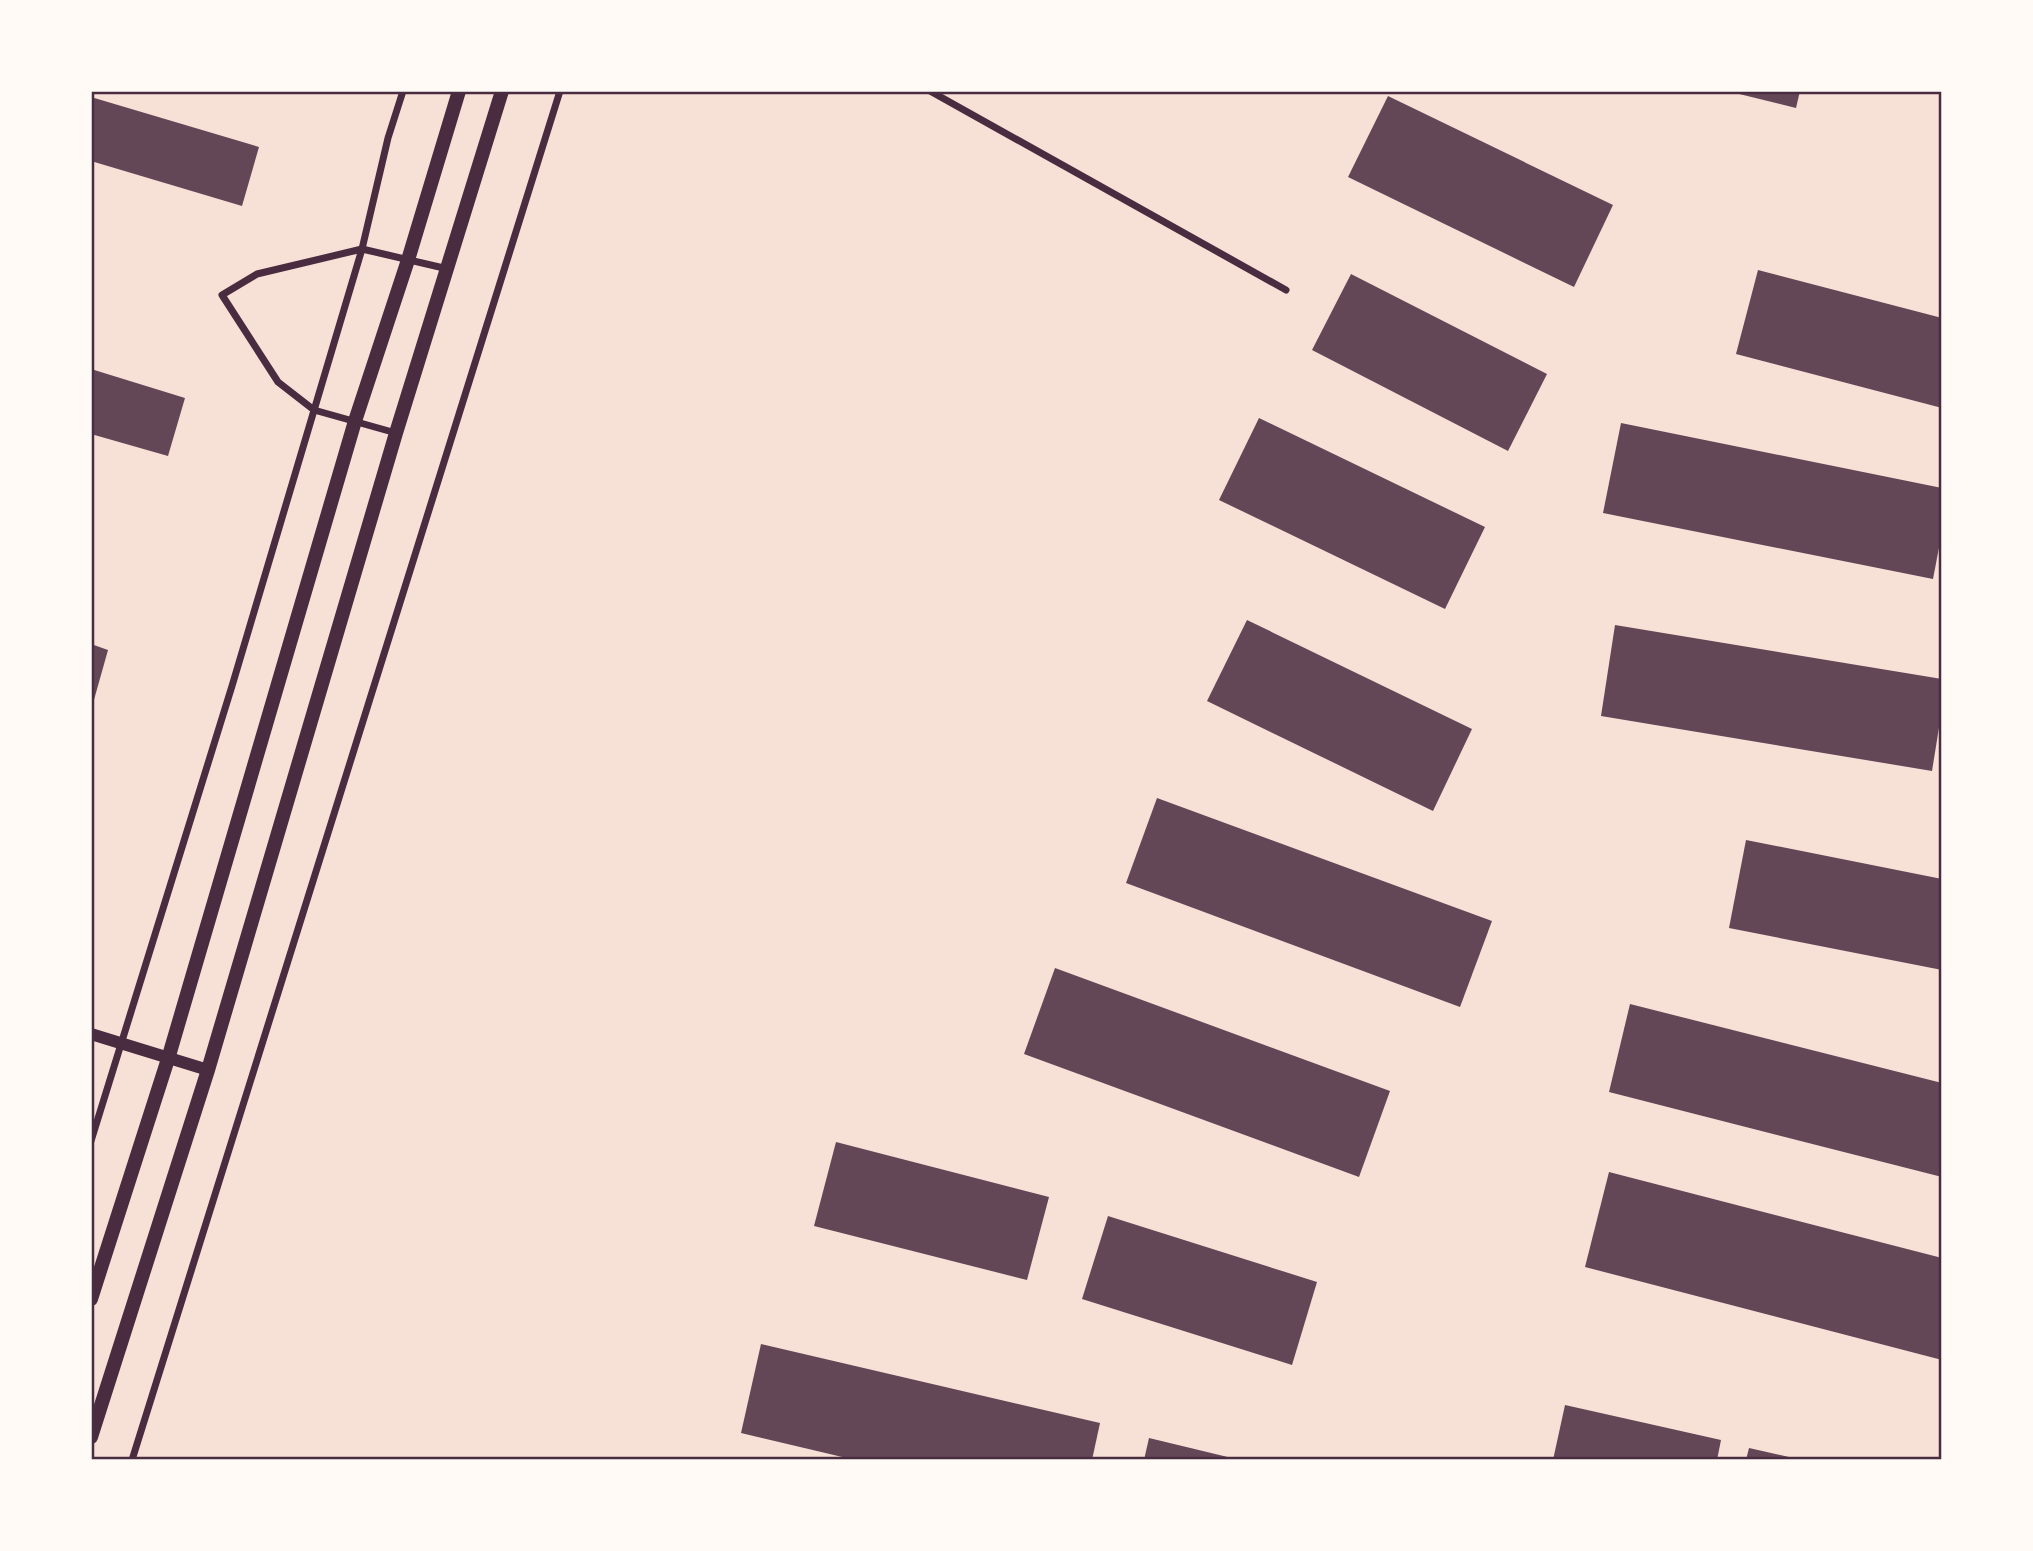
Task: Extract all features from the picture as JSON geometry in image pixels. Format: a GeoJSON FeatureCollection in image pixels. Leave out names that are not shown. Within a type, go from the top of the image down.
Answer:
{"type":"FeatureCollection","features":[{"type":"Feature","properties":{"kind":"main road"},"geometry":{"type":"LineString","coordinates":[[91,1299],[168,1059],[355,421],[408,260],[458,91]]}},
{"type":"Feature","properties":{"kind":"main road"},"geometry":{"type":"LineString","coordinates":[[91,1437],[208,1070],[396,433],[502,91]]}},
{"type":"Feature","properties":{"kind":"street"},"geometry":{"type":"LineString","coordinates":[[91,1141],[362,249],[387,138],[403,91]]}},
{"type":"Feature","properties":{"kind":"street"},"geometry":{"type":"LineString","coordinates":[[132,1460],[560,91]]}},
{"type":"Feature","properties":{"kind":"street"},"geometry":{"type":"LineString","coordinates":[[930,91],[1286,290]]}},
{"type":"Feature","properties":{"kind":"street"},"geometry":{"type":"LineString","coordinates":[[396,433],[314,410],[278,382],[222,295],[257,274],[362,249],[449,269]]}},
{"type":"Feature","properties":{"kind":"street"},"geometry":{"type":"LineString","coordinates":[[91,1034],[208,1070]]}},
{"type":"Feature","properties":{"kind":"building"},"geometry":{"type":"Polygon","coordinates":[[[1727,91],[1800,91],[1796,108],[1727,91]]]}},
{"type":"Feature","properties":{"kind":"building"},"geometry":{"type":"Polygon","coordinates":[[[1388,96],[1613,205],[1574,287],[1348,177],[1388,96]]]}},
{"type":"Feature","properties":{"kind":"building"},"geometry":{"type":"Polygon","coordinates":[[[91,97],[259,147],[242,206],[91,161],[91,97]]]}},
{"type":"Feature","properties":{"kind":"building"},"geometry":{"type":"Polygon","coordinates":[[[1758,270],[1942,318],[1942,408],[1736,354],[1758,270]]]}},
{"type":"Feature","properties":{"kind":"building"},"geometry":{"type":"Polygon","coordinates":[[[1351,274],[1547,374],[1508,451],[1312,350],[1351,274]]]}},
{"type":"Feature","properties":{"kind":"building"},"geometry":{"type":"Polygon","coordinates":[[[91,369],[185,398],[168,456],[91,434],[91,369]]]}},
{"type":"Feature","properties":{"kind":"building"},"geometry":{"type":"Polygon","coordinates":[[[1259,418],[1485,527],[1445,609],[1219,500],[1259,418]]]}},
{"type":"Feature","properties":{"kind":"building"},"geometry":{"type":"Polygon","coordinates":[[[1621,423],[1942,488],[1942,532],[1933,579],[1603,513],[1621,423]]]}},
{"type":"Feature","properties":{"kind":"building"},"geometry":{"type":"Polygon","coordinates":[[[1247,620],[1472,729],[1433,811],[1207,701],[1247,620]]]}},
{"type":"Feature","properties":{"kind":"building"},"geometry":{"type":"Polygon","coordinates":[[[1615,625],[1942,679],[1942,709],[1932,771],[1601,716],[1615,625]]]}},
{"type":"Feature","properties":{"kind":"building"},"geometry":{"type":"Polygon","coordinates":[[[91,644],[108,650],[92,707],[91,706],[91,644]]]}},
{"type":"Feature","properties":{"kind":"building"},"geometry":{"type":"Polygon","coordinates":[[[1157,798],[1492,921],[1460,1007],[1126,883],[1157,798]]]}},
{"type":"Feature","properties":{"kind":"building"},"geometry":{"type":"Polygon","coordinates":[[[1746,840],[1942,879],[1942,970],[1729,928],[1746,840]]]}},
{"type":"Feature","properties":{"kind":"building"},"geometry":{"type":"Polygon","coordinates":[[[1055,968],[1390,1091],[1359,1177],[1024,1054],[1055,968]]]}},
{"type":"Feature","properties":{"kind":"building"},"geometry":{"type":"Polygon","coordinates":[[[1630,1004],[1942,1083],[1942,1177],[1609,1092],[1630,1004]]]}},
{"type":"Feature","properties":{"kind":"building"},"geometry":{"type":"Polygon","coordinates":[[[836,1142],[1049,1197],[1027,1280],[814,1226],[836,1142]]]}},
{"type":"Feature","properties":{"kind":"building"},"geometry":{"type":"Polygon","coordinates":[[[1609,1172],[1942,1258],[1942,1360],[1585,1267],[1609,1172]]]}},
{"type":"Feature","properties":{"kind":"building"},"geometry":{"type":"Polygon","coordinates":[[[1108,1216],[1317,1282],[1292,1365],[1082,1299],[1108,1216]]]}},
{"type":"Feature","properties":{"kind":"building"},"geometry":{"type":"Polygon","coordinates":[[[761,1344],[1100,1423],[1092,1460],[855,1460],[741,1433],[761,1344]]]}},
{"type":"Feature","properties":{"kind":"building"},"geometry":{"type":"Polygon","coordinates":[[[1565,1405],[1721,1440],[1717,1460],[1553,1460],[1565,1405]]]}},
{"type":"Feature","properties":{"kind":"building"},"geometry":{"type":"Polygon","coordinates":[[[1149,1438],[1236,1459],[1236,1460],[1144,1460],[1149,1438]]]}},
{"type":"Feature","properties":{"kind":"building"},"geometry":{"type":"Polygon","coordinates":[[[1749,1448],[1798,1459],[1798,1460],[1746,1460],[1749,1448]]]}}]}
